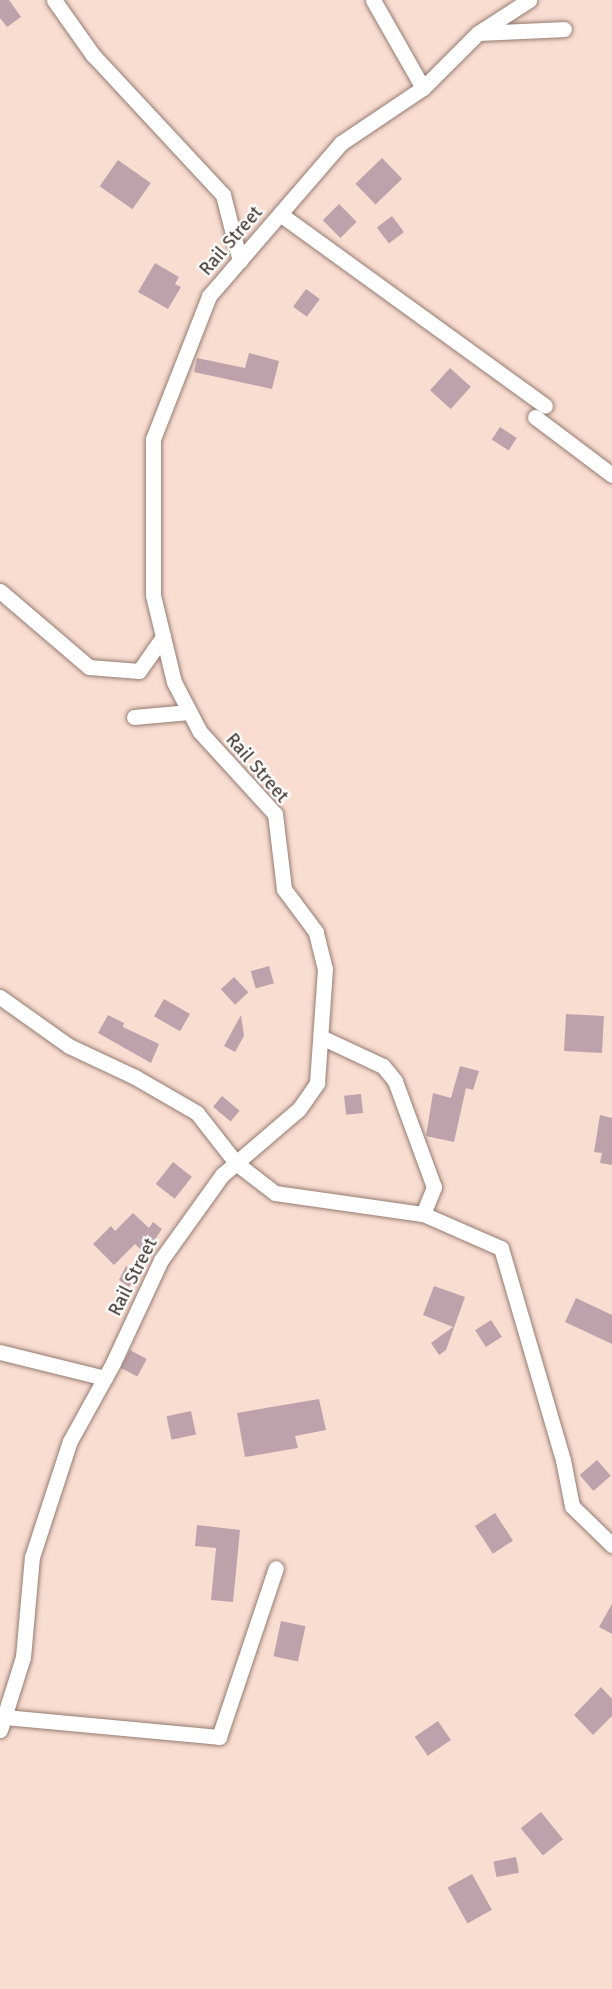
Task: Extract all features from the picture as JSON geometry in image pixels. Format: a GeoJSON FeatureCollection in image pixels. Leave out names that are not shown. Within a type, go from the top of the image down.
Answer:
{"type":"FeatureCollection","features":[{"type":"Feature","properties":{"kind":"street"},"geometry":{"type":"LineString","coordinates":[[54,0],[93,55],[223,195],[240,261]]}},
{"type":"Feature","properties":{"kind":"street"},"geometry":{"type":"LineString","coordinates":[[373,0],[423,88]]}},
{"type":"Feature","properties":{"kind":"street","name":"Rail Street"},"geometry":{"type":"LineString","coordinates":[[1,1727],[23,1657],[33,1557],[70,1441],[105,1378],[160,1260],[222,1175],[299,1109],[317,1083],[325,969],[316,932],[284,889],[275,814],[200,732],[174,682],[153,595],[153,439],[209,296],[341,143],[423,88],[478,33],[529,0]]}},
{"type":"Feature","properties":{"kind":"street"},"geometry":{"type":"LineString","coordinates":[[478,33],[564,29]]}},
{"type":"Feature","properties":{"kind":"street"},"geometry":{"type":"LineString","coordinates":[[280,214],[540,412],[612,475]]}},
{"type":"Feature","properties":{"kind":"street"},"geometry":{"type":"LineString","coordinates":[[0,591],[89,667],[139,672],[163,637]]}},
{"type":"Feature","properties":{"kind":"street"},"geometry":{"type":"LineString","coordinates":[[134,717],[189,712]]}},
{"type":"Feature","properties":{"kind":"street"},"geometry":{"type":"LineString","coordinates":[[0,997],[69,1046],[135,1077],[197,1113],[236,1163],[275,1193],[423,1214],[501,1248],[563,1460],[572,1506],[612,1545]]}},
{"type":"Feature","properties":{"kind":"street"},"geometry":{"type":"LineString","coordinates":[[321,1037],[383,1066],[395,1081],[434,1187],[423,1214]]}},
{"type":"Feature","properties":{"kind":"street"},"geometry":{"type":"LineString","coordinates":[[0,1352],[105,1378]]}},
{"type":"Feature","properties":{"kind":"street"},"geometry":{"type":"LineString","coordinates":[[1,1727],[219,1737],[276,1568]]}},
{"type":"Feature","properties":{"kind":"building"},"geometry":{"type":"Polygon","coordinates":[[[0,0],[9,0],[21,17],[7,27],[0,18],[0,0]]]}},
{"type":"Feature","properties":{"kind":"building"},"geometry":{"type":"Polygon","coordinates":[[[382,158],[402,179],[376,205],[355,184],[382,158]]]}},
{"type":"Feature","properties":{"kind":"building"},"geometry":{"type":"Polygon","coordinates":[[[118,160],[151,183],[132,209],[100,186],[118,160]]]}},
{"type":"Feature","properties":{"kind":"building"},"geometry":{"type":"Polygon","coordinates":[[[339,204],[357,222],[340,238],[323,220],[339,204]]]}},
{"type":"Feature","properties":{"kind":"building"},"geometry":{"type":"Polygon","coordinates":[[[392,216],[404,232],[389,243],[377,227],[392,216]]]}},
{"type":"Feature","properties":{"kind":"building"},"geometry":{"type":"Polygon","coordinates":[[[155,263],[179,277],[175,284],[181,287],[168,309],[138,292],[155,263]]]}},
{"type":"Feature","properties":{"kind":"building"},"geometry":{"type":"Polygon","coordinates":[[[306,289],[320,299],[307,317],[293,307],[306,289]]]}},
{"type":"Feature","properties":{"kind":"building"},"geometry":{"type":"Polygon","coordinates":[[[249,353],[279,361],[272,389],[194,372],[197,358],[245,368],[249,353]]]}},
{"type":"Feature","properties":{"kind":"building"},"geometry":{"type":"Polygon","coordinates":[[[450,368],[471,387],[451,409],[430,390],[450,368]]]}},
{"type":"Feature","properties":{"kind":"building"},"geometry":{"type":"Polygon","coordinates":[[[500,427],[517,438],[509,450],[492,440],[500,427]]]}},
{"type":"Feature","properties":{"kind":"building"},"geometry":{"type":"Polygon","coordinates":[[[269,966],[274,983],[256,989],[251,971],[269,966]]]}},
{"type":"Feature","properties":{"kind":"building"},"geometry":{"type":"Polygon","coordinates":[[[234,977],[248,992],[235,1005],[221,989],[234,977]]]}},
{"type":"Feature","properties":{"kind":"building"},"geometry":{"type":"Polygon","coordinates":[[[164,999],[190,1014],[180,1031],[154,1016],[164,999]]]}},
{"type":"Feature","properties":{"kind":"building"},"geometry":{"type":"Polygon","coordinates":[[[566,1014],[604,1016],[602,1053],[564,1051],[566,1014]]]}},
{"type":"Feature","properties":{"kind":"building"},"geometry":{"type":"Polygon","coordinates":[[[108,1015],[124,1023],[123,1027],[159,1044],[151,1063],[98,1033],[108,1015]]]}},
{"type":"Feature","properties":{"kind":"building"},"geometry":{"type":"Polygon","coordinates":[[[241,1015],[244,1036],[235,1052],[224,1046],[241,1015]]]}},
{"type":"Feature","properties":{"kind":"building"},"geometry":{"type":"Polygon","coordinates":[[[460,1066],[479,1071],[473,1090],[466,1088],[454,1142],[426,1136],[433,1093],[451,1098],[460,1066]]]}},
{"type":"Feature","properties":{"kind":"building"},"geometry":{"type":"Polygon","coordinates":[[[361,1094],[363,1113],[346,1115],[344,1096],[361,1094]]]}},
{"type":"Feature","properties":{"kind":"building"},"geometry":{"type":"Polygon","coordinates":[[[222,1096],[240,1111],[231,1122],[213,1107],[222,1096]]]}},
{"type":"Feature","properties":{"kind":"building"},"geometry":{"type":"Polygon","coordinates":[[[600,1115],[612,1118],[612,1165],[600,1163],[602,1153],[594,1152],[600,1115]]]}},
{"type":"Feature","properties":{"kind":"building"},"geometry":{"type":"Polygon","coordinates":[[[173,1162],[192,1177],[175,1199],[156,1184],[173,1162]]]}},
{"type":"Feature","properties":{"kind":"building"},"geometry":{"type":"Polygon","coordinates":[[[133,1213],[149,1228],[153,1222],[162,1229],[145,1254],[135,1244],[114,1265],[93,1244],[111,1226],[115,1231],[133,1213]]]}},
{"type":"Feature","properties":{"kind":"building"},"geometry":{"type":"Polygon","coordinates":[[[126,1266],[138,1276],[129,1287],[119,1280],[126,1266]]]}},
{"type":"Feature","properties":{"kind":"building"},"geometry":{"type":"Polygon","coordinates":[[[434,1286],[465,1297],[446,1350],[439,1355],[431,1343],[453,1327],[423,1315],[434,1286]]]}},
{"type":"Feature","properties":{"kind":"building"},"geometry":{"type":"Polygon","coordinates":[[[576,1298],[612,1315],[612,1344],[565,1322],[576,1298]]]}},
{"type":"Feature","properties":{"kind":"building"},"geometry":{"type":"Polygon","coordinates":[[[491,1320],[502,1337],[486,1347],[475,1330],[491,1320]]]}},
{"type":"Feature","properties":{"kind":"building"},"geometry":{"type":"Polygon","coordinates":[[[130,1350],[147,1359],[137,1377],[121,1368],[130,1350]]]}},
{"type":"Feature","properties":{"kind":"building"},"geometry":{"type":"Polygon","coordinates":[[[319,1399],[326,1430],[295,1436],[298,1448],[245,1457],[237,1413],[319,1399]]]}},
{"type":"Feature","properties":{"kind":"building"},"geometry":{"type":"Polygon","coordinates":[[[191,1411],[196,1434],[172,1440],[167,1416],[191,1411]]]}},
{"type":"Feature","properties":{"kind":"building"},"geometry":{"type":"Polygon","coordinates":[[[597,1460],[611,1476],[593,1491],[580,1475],[597,1460]]]}},
{"type":"Feature","properties":{"kind":"building"},"geometry":{"type":"Polygon","coordinates":[[[495,1513],[513,1541],[493,1554],[475,1526],[495,1513]]]}},
{"type":"Feature","properties":{"kind":"building"},"geometry":{"type":"Polygon","coordinates":[[[197,1525],[240,1530],[233,1602],[211,1600],[216,1548],[195,1546],[197,1525]]]}},
{"type":"Feature","properties":{"kind":"building"},"geometry":{"type":"Polygon","coordinates":[[[612,1604],[612,1634],[599,1627],[612,1604]]]}},
{"type":"Feature","properties":{"kind":"building"},"geometry":{"type":"Polygon","coordinates":[[[281,1621],[305,1626],[298,1661],[274,1656],[281,1621]]]}},
{"type":"Feature","properties":{"kind":"building"},"geometry":{"type":"Polygon","coordinates":[[[601,1687],[612,1699],[612,1716],[593,1735],[574,1715],[601,1687]]]}},
{"type":"Feature","properties":{"kind":"building"},"geometry":{"type":"Polygon","coordinates":[[[438,1721],[451,1740],[428,1756],[415,1737],[438,1721]]]}},
{"type":"Feature","properties":{"kind":"building"},"geometry":{"type":"Polygon","coordinates":[[[541,1812],[563,1839],[543,1856],[521,1828],[541,1812]]]}},
{"type":"Feature","properties":{"kind":"building"},"geometry":{"type":"Polygon","coordinates":[[[516,1857],[519,1873],[496,1877],[493,1861],[516,1857]]]}},
{"type":"Feature","properties":{"kind":"building"},"geometry":{"type":"Polygon","coordinates":[[[472,1874],[492,1910],[467,1923],[448,1888],[472,1874]]]}}]}
